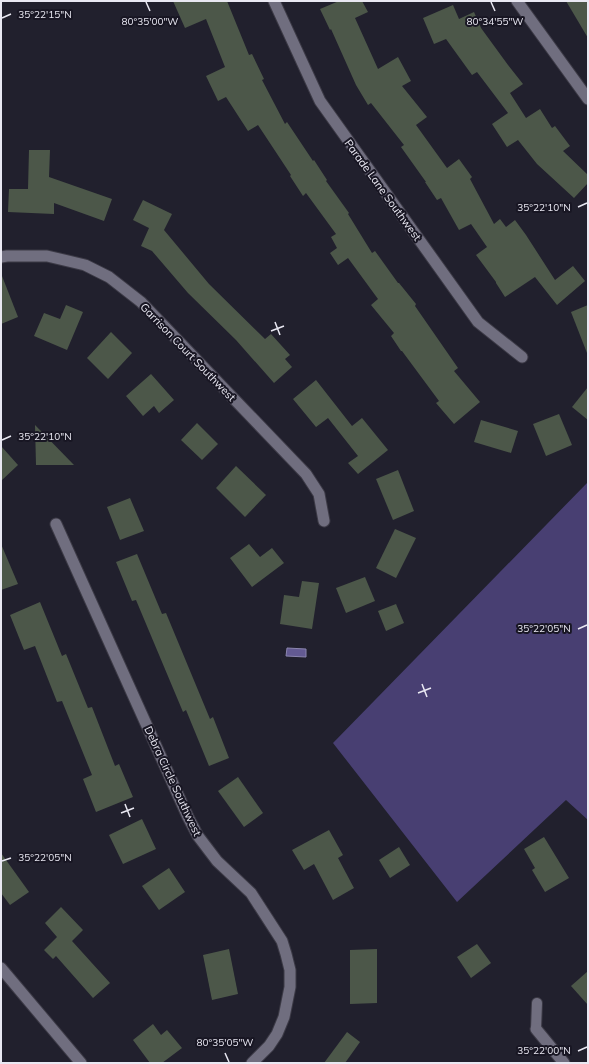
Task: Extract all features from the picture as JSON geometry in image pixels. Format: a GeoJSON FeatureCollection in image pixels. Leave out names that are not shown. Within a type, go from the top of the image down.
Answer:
{"type":"FeatureCollection","features":[{"type":"Feature","properties":{"kind":"street","name":"Parade Lane Southwest"},"geometry":{"type":"LineString","coordinates":[[274,1],[320,101],[478,322],[522,357]]}},
{"type":"Feature","properties":{"kind":"street"},"geometry":{"type":"LineString","coordinates":[[517,1],[588,99]]}},
{"type":"Feature","properties":{"kind":"street","name":"Garrison Court Southwest"},"geometry":{"type":"LineString","coordinates":[[1,258],[7,256],[47,256],[85,265],[109,277],[141,302],[306,474],[319,494],[324,521]]}},
{"type":"Feature","properties":{"kind":"street","name":"Debra Circle Southwest"},"geometry":{"type":"LineString","coordinates":[[56,524],[188,817],[198,836],[217,861],[251,893],[282,941],[290,970],[290,987],[284,1017],[277,1034],[269,1046],[252,1063]]}},
{"type":"Feature","properties":{"kind":"street"},"geometry":{"type":"LineString","coordinates":[[1,968],[81,1063]]}},
{"type":"Feature","properties":{"kind":"street"},"geometry":{"type":"LineString","coordinates":[[536,1029],[564,1063]]}},
{"type":"Feature","properties":{"kind":"lane"},"geometry":{"type":"LineString","coordinates":[[536,1029],[537,1003]]}},
{"type":"Feature","properties":{"kind":"shaded area"},"geometry":{"type":"Polygon","coordinates":[[[588,482],[588,820],[566,800],[457,902],[333,743],[588,482]]]}},
{"type":"Feature","properties":{"kind":"shaded area"},"geometry":{"type":"Polygon","coordinates":[[[287,648],[306,649],[306,657],[286,656],[287,648]]]}},
{"type":"Feature","properties":{"kind":"building"},"geometry":{"type":"Polygon","coordinates":[[[173,1],[227,1],[249,55],[252,54],[264,79],[262,80],[285,124],[287,122],[313,161],[314,160],[327,180],[326,181],[349,213],[348,214],[372,253],[375,251],[398,283],[416,304],[415,306],[458,368],[454,371],[480,402],[454,424],[436,403],[439,401],[391,336],[394,333],[371,305],[378,299],[348,258],[338,265],[330,253],[337,248],[331,237],[336,234],[306,193],[303,196],[258,125],[248,131],[226,97],[218,101],[206,76],[225,67],[206,19],[185,28],[173,1]]]}},
{"type":"Feature","properties":{"kind":"building"},"geometry":{"type":"Polygon","coordinates":[[[339,1],[362,1],[368,12],[355,18],[378,69],[398,57],[411,81],[402,86],[427,117],[416,125],[447,168],[459,159],[472,177],[470,179],[494,224],[500,219],[506,227],[515,220],[555,280],[573,266],[585,281],[557,305],[535,277],[505,297],[476,255],[487,247],[471,224],[459,230],[441,198],[437,200],[401,147],[404,145],[371,103],[368,105],[356,85],[331,29],[330,30],[320,9],[339,1]]]}},
{"type":"Feature","properties":{"kind":"building"},"geometry":{"type":"Polygon","coordinates":[[[566,1],[588,1],[588,38],[566,1]]]}},
{"type":"Feature","properties":{"kind":"building"},"geometry":{"type":"Polygon","coordinates":[[[453,5],[459,19],[474,12],[481,28],[523,84],[510,93],[526,118],[540,109],[552,128],[555,126],[570,146],[563,151],[588,175],[588,183],[574,198],[537,164],[518,140],[507,147],[492,124],[508,113],[477,72],[472,75],[446,39],[434,44],[423,18],[453,5]]]}},
{"type":"Feature","properties":{"kind":"building"},"geometry":{"type":"Polygon","coordinates":[[[29,150],[50,150],[49,177],[112,199],[104,221],[54,203],[54,214],[8,212],[9,189],[28,189],[29,150]]]}},
{"type":"Feature","properties":{"kind":"building"},"geometry":{"type":"Polygon","coordinates":[[[143,200],[172,214],[164,230],[209,284],[265,339],[271,334],[290,355],[285,359],[292,367],[274,383],[236,340],[188,293],[152,251],[141,246],[149,228],[133,220],[143,200]]]}},
{"type":"Feature","properties":{"kind":"building"},"geometry":{"type":"Polygon","coordinates":[[[2,276],[18,317],[1,324],[1,277],[2,276]]]}},
{"type":"Feature","properties":{"kind":"building"},"geometry":{"type":"Polygon","coordinates":[[[66,305],[83,312],[67,350],[34,336],[44,313],[60,319],[66,305]]]}},
{"type":"Feature","properties":{"kind":"building"},"geometry":{"type":"Polygon","coordinates":[[[588,305],[588,352],[587,353],[571,312],[588,305]]]}},
{"type":"Feature","properties":{"kind":"building"},"geometry":{"type":"Polygon","coordinates":[[[111,332],[132,353],[108,379],[87,358],[111,332]]]}},
{"type":"Feature","properties":{"kind":"building"},"geometry":{"type":"Polygon","coordinates":[[[151,374],[174,400],[159,413],[154,406],[143,416],[126,396],[151,374]]]}},
{"type":"Feature","properties":{"kind":"building"},"geometry":{"type":"Polygon","coordinates":[[[316,380],[352,426],[362,418],[388,450],[358,474],[348,463],[358,456],[328,418],[316,427],[293,399],[316,380]]]}},
{"type":"Feature","properties":{"kind":"building"},"geometry":{"type":"Polygon","coordinates":[[[588,387],[588,420],[572,407],[588,387]]]}},
{"type":"Feature","properties":{"kind":"building"},"geometry":{"type":"Polygon","coordinates":[[[559,414],[572,445],[546,456],[533,424],[559,414]]]}},
{"type":"Feature","properties":{"kind":"building"},"geometry":{"type":"Polygon","coordinates":[[[481,420],[518,431],[511,453],[474,442],[481,420]]]}},
{"type":"Feature","properties":{"kind":"building"},"geometry":{"type":"Polygon","coordinates":[[[197,423],[218,444],[202,460],[181,440],[197,423]]]}},
{"type":"Feature","properties":{"kind":"building"},"geometry":{"type":"Polygon","coordinates":[[[35,425],[74,465],[36,465],[35,425]]]}},
{"type":"Feature","properties":{"kind":"building"},"geometry":{"type":"Polygon","coordinates":[[[1,446],[18,465],[1,481],[1,446]]]}},
{"type":"Feature","properties":{"kind":"building"},"geometry":{"type":"Polygon","coordinates":[[[236,466],[266,495],[245,517],[216,488],[236,466]]]}},
{"type":"Feature","properties":{"kind":"building"},"geometry":{"type":"Polygon","coordinates":[[[398,470],[414,511],[393,520],[376,479],[398,470]]]}},
{"type":"Feature","properties":{"kind":"building"},"geometry":{"type":"Polygon","coordinates":[[[130,498],[144,531],[120,540],[107,507],[130,498]]]}},
{"type":"Feature","properties":{"kind":"building"},"geometry":{"type":"Polygon","coordinates":[[[395,529],[416,538],[396,578],[376,568],[395,529]]]}},
{"type":"Feature","properties":{"kind":"building"},"geometry":{"type":"Polygon","coordinates":[[[1,544],[18,584],[1,590],[1,544]]]}},
{"type":"Feature","properties":{"kind":"building"},"geometry":{"type":"Polygon","coordinates":[[[249,544],[260,557],[272,548],[284,563],[252,587],[230,558],[249,544]]]}},
{"type":"Feature","properties":{"kind":"building"},"geometry":{"type":"Polygon","coordinates":[[[137,554],[162,614],[166,613],[210,719],[213,717],[229,758],[209,766],[186,710],[183,712],[136,600],[132,601],[116,562],[137,554]]]}},
{"type":"Feature","properties":{"kind":"building"},"geometry":{"type":"Polygon","coordinates":[[[365,577],[375,601],[346,613],[336,588],[365,577]]]}},
{"type":"Feature","properties":{"kind":"building"},"geometry":{"type":"Polygon","coordinates":[[[302,581],[319,583],[312,629],[280,624],[284,595],[299,597],[302,581]]]}},
{"type":"Feature","properties":{"kind":"building"},"geometry":{"type":"Polygon","coordinates":[[[40,602],[62,656],[66,654],[88,708],[92,707],[115,766],[119,764],[133,797],[96,812],[83,779],[92,775],[62,701],[57,702],[35,646],[24,650],[10,615],[40,602]]]}},
{"type":"Feature","properties":{"kind":"building"},"geometry":{"type":"Polygon","coordinates":[[[396,604],[404,623],[386,631],[378,611],[396,604]]]}},
{"type":"Feature","properties":{"kind":"building"},"geometry":{"type":"Polygon","coordinates":[[[238,777],[263,813],[244,827],[218,791],[238,777]]]}},
{"type":"Feature","properties":{"kind":"building"},"geometry":{"type":"Polygon","coordinates":[[[142,819],[156,849],[123,864],[109,835],[142,819]]]}},
{"type":"Feature","properties":{"kind":"building"},"geometry":{"type":"Polygon","coordinates":[[[329,830],[343,855],[338,858],[354,888],[333,900],[314,864],[304,870],[292,850],[329,830]]]}},
{"type":"Feature","properties":{"kind":"building"},"geometry":{"type":"Polygon","coordinates":[[[544,837],[569,878],[545,892],[532,870],[535,868],[524,849],[544,837]]]}},
{"type":"Feature","properties":{"kind":"building"},"geometry":{"type":"Polygon","coordinates":[[[399,847],[410,865],[390,878],[379,860],[399,847]]]}},
{"type":"Feature","properties":{"kind":"building"},"geometry":{"type":"Polygon","coordinates":[[[1,853],[29,892],[10,905],[1,893],[1,853]]]}},
{"type":"Feature","properties":{"kind":"building"},"geometry":{"type":"Polygon","coordinates":[[[169,868],[185,892],[159,910],[142,886],[169,868]]]}},
{"type":"Feature","properties":{"kind":"building"},"geometry":{"type":"Polygon","coordinates":[[[61,907],[83,930],[72,941],[110,983],[93,998],[56,956],[53,959],[44,950],[57,937],[45,923],[61,907]]]}},
{"type":"Feature","properties":{"kind":"building"},"geometry":{"type":"Polygon","coordinates":[[[477,944],[491,963],[471,978],[457,957],[477,944]]]}},
{"type":"Feature","properties":{"kind":"building"},"geometry":{"type":"Polygon","coordinates":[[[229,949],[238,994],[212,1000],[203,955],[229,949]]]}},
{"type":"Feature","properties":{"kind":"building"},"geometry":{"type":"Polygon","coordinates":[[[377,949],[377,1003],[350,1004],[350,950],[377,949]]]}},
{"type":"Feature","properties":{"kind":"building"},"geometry":{"type":"Polygon","coordinates":[[[588,971],[588,1005],[571,986],[588,971]]]}},
{"type":"Feature","properties":{"kind":"building"},"geometry":{"type":"Polygon","coordinates":[[[153,1024],[161,1035],[167,1030],[182,1048],[162,1063],[150,1063],[133,1040],[153,1024]]]}},
{"type":"Feature","properties":{"kind":"building"},"geometry":{"type":"Polygon","coordinates":[[[347,1032],[360,1042],[345,1063],[324,1063],[347,1032]]]}}]}
